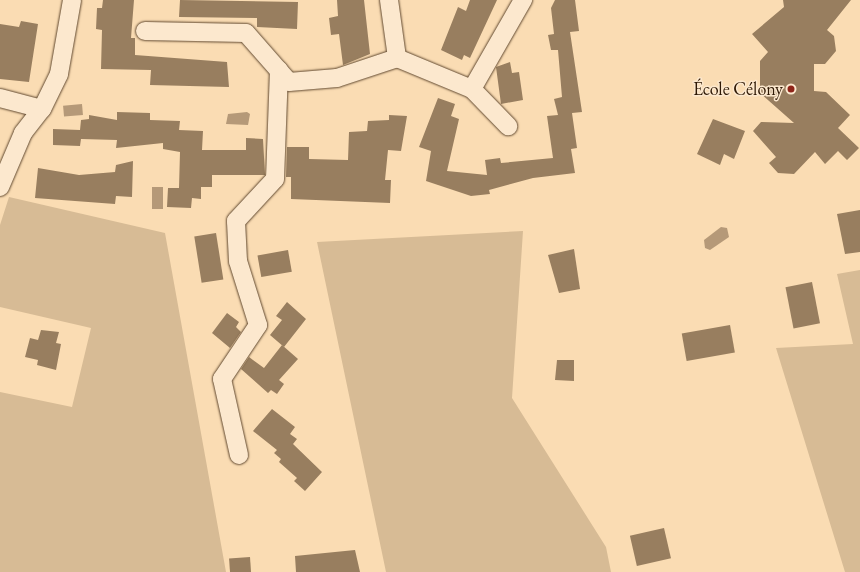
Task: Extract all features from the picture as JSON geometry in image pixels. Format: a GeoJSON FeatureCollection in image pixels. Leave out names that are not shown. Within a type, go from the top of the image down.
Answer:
{"type":"FeatureCollection","features":[{"type":"Feature","properties":{"kind":"street"},"geometry":{"type":"LineString","coordinates":[[0,188],[23,133],[42,109],[59,74],[72,0]]}},
{"type":"Feature","properties":{"kind":"street"},"geometry":{"type":"LineString","coordinates":[[389,0],[397,58]]}},
{"type":"Feature","properties":{"kind":"street"},"geometry":{"type":"LineString","coordinates":[[472,89],[523,0]]}},
{"type":"Feature","properties":{"kind":"street"},"geometry":{"type":"LineString","coordinates":[[145,31],[246,33],[289,82],[337,78],[397,58],[472,89],[508,126]]}},
{"type":"Feature","properties":{"kind":"street"},"geometry":{"type":"LineString","coordinates":[[239,455],[222,379],[258,325],[238,261],[236,221],[276,179],[278,70]]}},
{"type":"Feature","properties":{"kind":"street"},"geometry":{"type":"LineString","coordinates":[[0,98],[42,109]]}},
{"type":"Feature","properties":{"kind":"shaded area"},"geometry":{"type":"Polygon","coordinates":[[[82,104],[83,115],[64,117],[63,106],[82,104]]]}},
{"type":"Feature","properties":{"kind":"shaded area"},"geometry":{"type":"Polygon","coordinates":[[[247,112],[250,114],[248,125],[226,124],[228,114],[247,112]]]}},
{"type":"Feature","properties":{"kind":"shaded area"},"geometry":{"type":"Polygon","coordinates":[[[152,187],[163,187],[163,209],[152,209],[152,187]]]}},
{"type":"Feature","properties":{"kind":"shaded area"},"geometry":{"type":"Polygon","coordinates":[[[9,197],[165,233],[226,572],[0,572],[0,392],[72,407],[91,328],[0,307],[0,225],[9,197]]]}},
{"type":"Feature","properties":{"kind":"shaded area"},"geometry":{"type":"Polygon","coordinates":[[[721,227],[727,228],[729,237],[710,250],[705,248],[704,240],[721,227]]]}},
{"type":"Feature","properties":{"kind":"shaded area"},"geometry":{"type":"Polygon","coordinates":[[[523,231],[512,398],[606,547],[611,572],[386,572],[317,242],[523,231]]]}},
{"type":"Feature","properties":{"kind":"shaded area"},"geometry":{"type":"Polygon","coordinates":[[[860,270],[860,572],[845,572],[776,348],[853,344],[837,274],[860,270]]]}},
{"type":"Feature","properties":{"kind":"building"},"geometry":{"type":"Polygon","coordinates":[[[103,0],[134,0],[131,38],[135,38],[135,55],[227,62],[229,87],[150,85],[151,70],[101,69],[102,30],[96,29],[97,8],[102,8],[103,0]]]}},
{"type":"Feature","properties":{"kind":"building"},"geometry":{"type":"Polygon","coordinates":[[[180,0],[298,2],[297,29],[257,27],[257,18],[179,17],[180,0]]]}},
{"type":"Feature","properties":{"kind":"building"},"geometry":{"type":"Polygon","coordinates":[[[337,0],[364,0],[370,54],[343,65],[339,34],[331,35],[329,18],[338,16],[337,0]]]}},
{"type":"Feature","properties":{"kind":"building"},"geometry":{"type":"Polygon","coordinates":[[[470,0],[497,0],[470,58],[464,55],[462,60],[441,50],[458,7],[466,11],[470,0]]]}},
{"type":"Feature","properties":{"kind":"building"},"geometry":{"type":"Polygon","coordinates":[[[555,0],[575,0],[579,31],[570,32],[582,112],[572,113],[577,148],[571,149],[575,173],[533,178],[489,190],[490,194],[471,196],[426,181],[431,151],[419,147],[438,98],[455,104],[451,116],[459,119],[447,171],[487,175],[485,160],[500,158],[501,163],[553,158],[547,116],[558,115],[554,99],[562,97],[558,50],[551,50],[548,35],[554,34],[551,8],[555,0]]]}},
{"type":"Feature","properties":{"kind":"building"},"geometry":{"type":"Polygon","coordinates":[[[783,0],[851,0],[827,30],[834,36],[836,51],[825,64],[814,64],[814,91],[826,92],[850,115],[838,128],[859,148],[847,160],[838,151],[825,164],[815,152],[794,174],[778,173],[769,163],[776,157],[753,131],[761,122],[794,123],[760,93],[760,61],[768,52],[752,34],[784,7],[783,0]]]}},
{"type":"Feature","properties":{"kind":"building"},"geometry":{"type":"Polygon","coordinates":[[[21,21],[38,24],[29,82],[0,79],[0,24],[19,27],[21,21]]]}},
{"type":"Feature","properties":{"kind":"building"},"geometry":{"type":"Polygon","coordinates":[[[510,62],[512,73],[519,72],[523,100],[501,104],[496,67],[510,62]]]}},
{"type":"Feature","properties":{"kind":"building"},"geometry":{"type":"Polygon","coordinates":[[[117,112],[150,113],[150,120],[180,121],[179,130],[203,131],[202,150],[246,150],[246,138],[263,139],[265,175],[212,175],[212,187],[201,187],[201,199],[192,198],[191,208],[167,207],[168,188],[179,188],[180,152],[163,149],[163,143],[116,148],[117,140],[81,139],[80,146],[53,145],[53,129],[80,130],[81,120],[89,119],[89,115],[117,120],[117,112]]]}},
{"type":"Feature","properties":{"kind":"building"},"geometry":{"type":"Polygon","coordinates":[[[389,115],[407,116],[401,151],[388,150],[385,180],[391,180],[390,203],[291,199],[291,177],[286,177],[287,147],[309,147],[309,159],[348,160],[349,132],[367,131],[368,121],[389,120],[389,115]]]}},
{"type":"Feature","properties":{"kind":"building"},"geometry":{"type":"Polygon","coordinates":[[[713,119],[745,131],[734,159],[724,154],[720,165],[697,154],[713,119]]]}},
{"type":"Feature","properties":{"kind":"building"},"geometry":{"type":"Polygon","coordinates":[[[133,161],[132,197],[116,196],[115,204],[35,198],[38,168],[79,175],[115,172],[116,165],[133,161]]]}},
{"type":"Feature","properties":{"kind":"building"},"geometry":{"type":"Polygon","coordinates":[[[860,210],[860,252],[845,254],[837,214],[860,210]]]}},
{"type":"Feature","properties":{"kind":"building"},"geometry":{"type":"Polygon","coordinates":[[[216,233],[223,279],[202,283],[194,236],[216,233]]]}},
{"type":"Feature","properties":{"kind":"building"},"geometry":{"type":"Polygon","coordinates":[[[574,249],[580,289],[559,293],[548,255],[574,249]]]}},
{"type":"Feature","properties":{"kind":"building"},"geometry":{"type":"Polygon","coordinates":[[[288,250],[292,272],[261,277],[257,255],[288,250]]]}},
{"type":"Feature","properties":{"kind":"building"},"geometry":{"type":"Polygon","coordinates":[[[812,282],[820,323],[794,328],[785,287],[812,282]]]}},
{"type":"Feature","properties":{"kind":"building"},"geometry":{"type":"Polygon","coordinates":[[[287,302],[306,319],[284,347],[270,335],[282,320],[276,316],[287,302]]]}},
{"type":"Feature","properties":{"kind":"building"},"geometry":{"type":"Polygon","coordinates":[[[227,313],[239,322],[236,327],[241,332],[230,348],[212,333],[227,313]]]}},
{"type":"Feature","properties":{"kind":"building"},"geometry":{"type":"Polygon","coordinates":[[[730,325],[735,353],[687,361],[682,334],[730,325]]]}},
{"type":"Feature","properties":{"kind":"building"},"geometry":{"type":"Polygon","coordinates":[[[41,330],[59,332],[56,343],[61,344],[56,370],[37,365],[38,360],[25,357],[30,338],[38,340],[41,330]]]}},
{"type":"Feature","properties":{"kind":"building"},"geometry":{"type":"Polygon","coordinates":[[[282,345],[298,359],[279,380],[284,384],[277,394],[271,390],[268,393],[241,369],[249,357],[264,368],[282,345]]]}},
{"type":"Feature","properties":{"kind":"building"},"geometry":{"type":"Polygon","coordinates":[[[557,360],[574,360],[574,381],[555,380],[557,360]]]}},
{"type":"Feature","properties":{"kind":"building"},"geometry":{"type":"Polygon","coordinates":[[[272,409],[295,427],[290,434],[297,439],[293,444],[322,472],[305,491],[294,481],[297,478],[279,462],[281,459],[274,453],[277,450],[253,431],[272,409]]]}},
{"type":"Feature","properties":{"kind":"building"},"geometry":{"type":"Polygon","coordinates":[[[664,528],[671,558],[637,566],[630,536],[664,528]]]}},
{"type":"Feature","properties":{"kind":"building"},"geometry":{"type":"Polygon","coordinates":[[[355,550],[360,572],[296,572],[295,556],[355,550]]]}},
{"type":"Feature","properties":{"kind":"building"},"geometry":{"type":"Polygon","coordinates":[[[250,557],[251,572],[230,572],[229,558],[250,557]]]}},
{"type":"Feature","properties":{"kind":"place","name":"École Célony"},"geometry":{"type":"Point","coordinates":[791,89]}}]}
